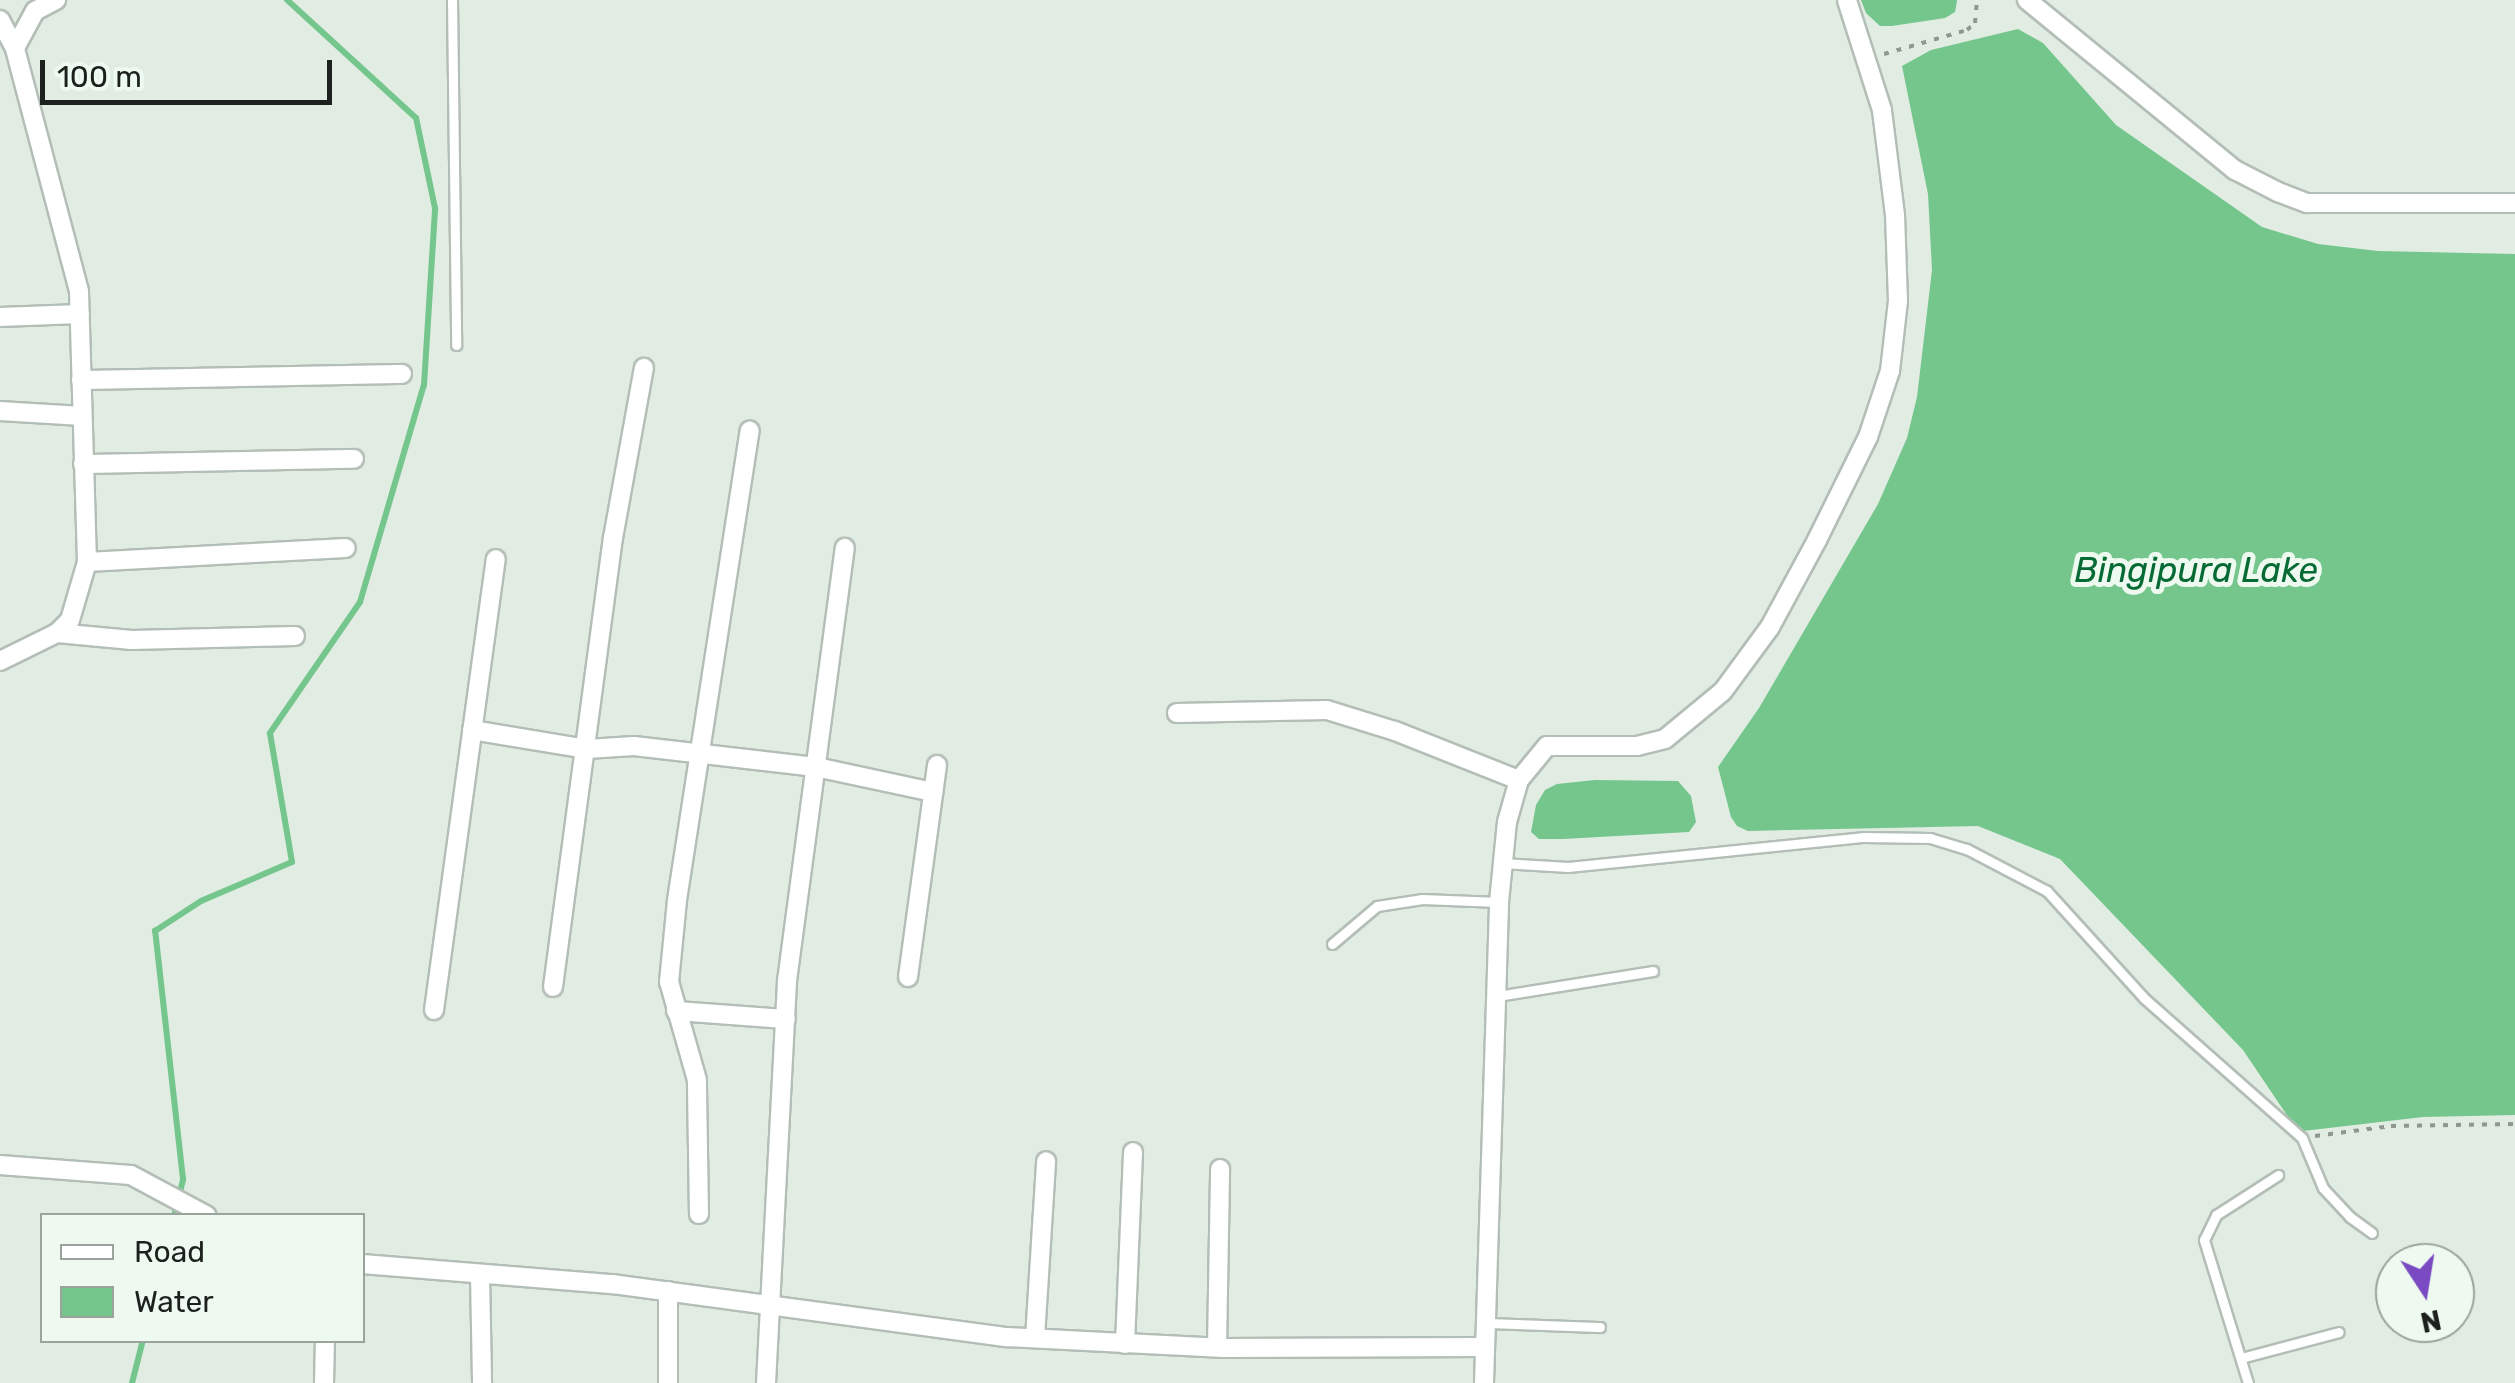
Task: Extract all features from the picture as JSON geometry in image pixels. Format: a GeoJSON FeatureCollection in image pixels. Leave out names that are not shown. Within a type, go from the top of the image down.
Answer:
{"type":"FeatureCollection","features":[{"type":"Feature","properties":{"kind":"street"},"geometry":{"type":"LineString","coordinates":[[15,48],[35,11],[56,0]]}},
{"type":"Feature","properties":{"kind":"street"},"geometry":{"type":"LineString","coordinates":[[1484,1383],[1499,902],[1502,862],[1519,780],[1548,746],[1651,744],[1680,731],[1704,710],[1770,628],[1859,458],[1890,371],[1898,275],[1882,110],[1847,0]]}},
{"type":"Feature","properties":{"kind":"street"},"geometry":{"type":"LineString","coordinates":[[2028,0],[2234,170],[2278,192],[2306,203],[2515,203]]}},
{"type":"Feature","properties":{"kind":"street"},"geometry":{"type":"LineString","coordinates":[[0,20],[15,48],[79,291],[87,562],[78,602],[57,632],[0,661]]}},
{"type":"Feature","properties":{"kind":"street"},"geometry":{"type":"LineString","coordinates":[[0,317],[80,314]]}},
{"type":"Feature","properties":{"kind":"street"},"geometry":{"type":"LineString","coordinates":[[553,987],[582,755],[588,749],[613,538],[644,368]]}},
{"type":"Feature","properties":{"kind":"street"},"geometry":{"type":"LineString","coordinates":[[81,380],[402,374]]}},
{"type":"Feature","properties":{"kind":"street"},"geometry":{"type":"LineString","coordinates":[[0,411],[82,416]]}},
{"type":"Feature","properties":{"kind":"street"},"geometry":{"type":"LineString","coordinates":[[699,1214],[697,1080],[669,982],[750,431]]}},
{"type":"Feature","properties":{"kind":"street"},"geometry":{"type":"LineString","coordinates":[[84,464],[354,458]]}},
{"type":"Feature","properties":{"kind":"street"},"geometry":{"type":"LineString","coordinates":[[87,562],[346,548]]}},
{"type":"Feature","properties":{"kind":"street"},"geometry":{"type":"LineString","coordinates":[[766,1383],[767,1304],[789,962],[845,548]]}},
{"type":"Feature","properties":{"kind":"street"},"geometry":{"type":"LineString","coordinates":[[434,1010],[496,559]]}},
{"type":"Feature","properties":{"kind":"street"},"geometry":{"type":"LineString","coordinates":[[57,632],[132,640],[295,636]]}},
{"type":"Feature","properties":{"kind":"street"},"geometry":{"type":"LineString","coordinates":[[1177,713],[1327,710],[1395,731],[1519,780]]}},
{"type":"Feature","properties":{"kind":"street"},"geometry":{"type":"LineString","coordinates":[[472,730],[588,749],[634,746],[816,767],[933,792]]}},
{"type":"Feature","properties":{"kind":"street"},"geometry":{"type":"LineString","coordinates":[[908,978],[938,766]]}},
{"type":"Feature","properties":{"kind":"street"},"geometry":{"type":"LineString","coordinates":[[676,1012],[786,1018]]}},
{"type":"Feature","properties":{"kind":"street"},"geometry":{"type":"LineString","coordinates":[[1125,1344],[1133,1152]]}},
{"type":"Feature","properties":{"kind":"street"},"geometry":{"type":"LineString","coordinates":[[1035,1338],[1046,1161]]}},
{"type":"Feature","properties":{"kind":"street"},"geometry":{"type":"LineString","coordinates":[[0,1165],[109,1172],[144,1182],[199,1212]]}},
{"type":"Feature","properties":{"kind":"street"},"geometry":{"type":"LineString","coordinates":[[1217,1347],[1220,1169]]}},
{"type":"Feature","properties":{"kind":"street"},"geometry":{"type":"LineString","coordinates":[[365,1264],[668,1292],[1035,1338],[1217,1347],[1483,1347]]}},
{"type":"Feature","properties":{"kind":"street"},"geometry":{"type":"LineString","coordinates":[[480,1275],[482,1383]]}},
{"type":"Feature","properties":{"kind":"street"},"geometry":{"type":"LineString","coordinates":[[668,1292],[668,1383]]}},
{"type":"Feature","properties":{"kind":"street"},"geometry":{"type":"LineString","coordinates":[[324,1383],[325,1343]]}},
{"type":"Feature","properties":{"kind":"lane"},"geometry":{"type":"LineString","coordinates":[[452,0],[456,345]]}},
{"type":"Feature","properties":{"kind":"lane"},"geometry":{"type":"LineString","coordinates":[[1502,862],[1568,867],[1864,837],[1930,838],[1968,849],[2046,891],[2144,998],[2302,1138],[2324,1188],[2350,1217],[2372,1233]]}},
{"type":"Feature","properties":{"kind":"lane"},"geometry":{"type":"LineString","coordinates":[[1332,944],[1377,906],[1422,899],[1499,902]]}},
{"type":"Feature","properties":{"kind":"lane"},"geometry":{"type":"LineString","coordinates":[[1494,996],[1653,971]]}},
{"type":"Feature","properties":{"kind":"lane"},"geometry":{"type":"LineString","coordinates":[[2248,1383],[2204,1240],[2216,1215],[2278,1176]]}},
{"type":"Feature","properties":{"kind":"lane"},"geometry":{"type":"LineString","coordinates":[[1484,1323],[1600,1327]]}},
{"type":"Feature","properties":{"kind":"lane"},"geometry":{"type":"LineString","coordinates":[[2242,1358],[2339,1332]]}},
{"type":"Feature","properties":{"kind":"path"},"geometry":{"type":"LineString","coordinates":[[1867,59],[1967,30],[1975,23],[1977,0]]}},
{"type":"Feature","properties":{"kind":"path"},"geometry":{"type":"LineString","coordinates":[[2302,1138],[2391,1126],[2515,1124]]}},
{"type":"Feature","properties":{"kind":"water"},"geometry":{"type":"Polygon","coordinates":[[[1861,0],[1957,1],[1955,12],[1945,18],[1880,26],[1866,13],[1861,0]]]}},
{"type":"Feature","properties":{"kind":"water","name":"Bingipura Lake"},"geometry":{"type":"Polygon","coordinates":[[[2018,29],[2043,43],[2116,125],[2262,227],[2318,244],[2378,251],[2515,254],[2515,1115],[2423,1117],[2303,1131],[2295,1127],[2243,1050],[2060,859],[1978,826],[1748,831],[1737,826],[1731,817],[1718,767],[1759,708],[1878,504],[1907,438],[1917,397],[1932,270],[1928,194],[1902,66],[1931,50],[2018,29]]]}},
{"type":"Feature","properties":{"kind":"water"},"geometry":{"type":"Polygon","coordinates":[[[1595,780],[1678,781],[1691,796],[1696,822],[1689,832],[1539,839],[1531,832],[1536,805],[1545,790],[1557,784],[1595,780]]]}},
{"type":"Feature","properties":{"kind":"waterway"},"geometry":{"type":"LineString","coordinates":[[175,1213],[183,1179],[155,931],[201,901],[292,862],[270,733],[360,602],[424,385],[435,208],[416,118],[287,0]]}},
{"type":"Feature","properties":{"kind":"waterway"},"geometry":{"type":"LineString","coordinates":[[132,1383],[142,1343]]}}]}
